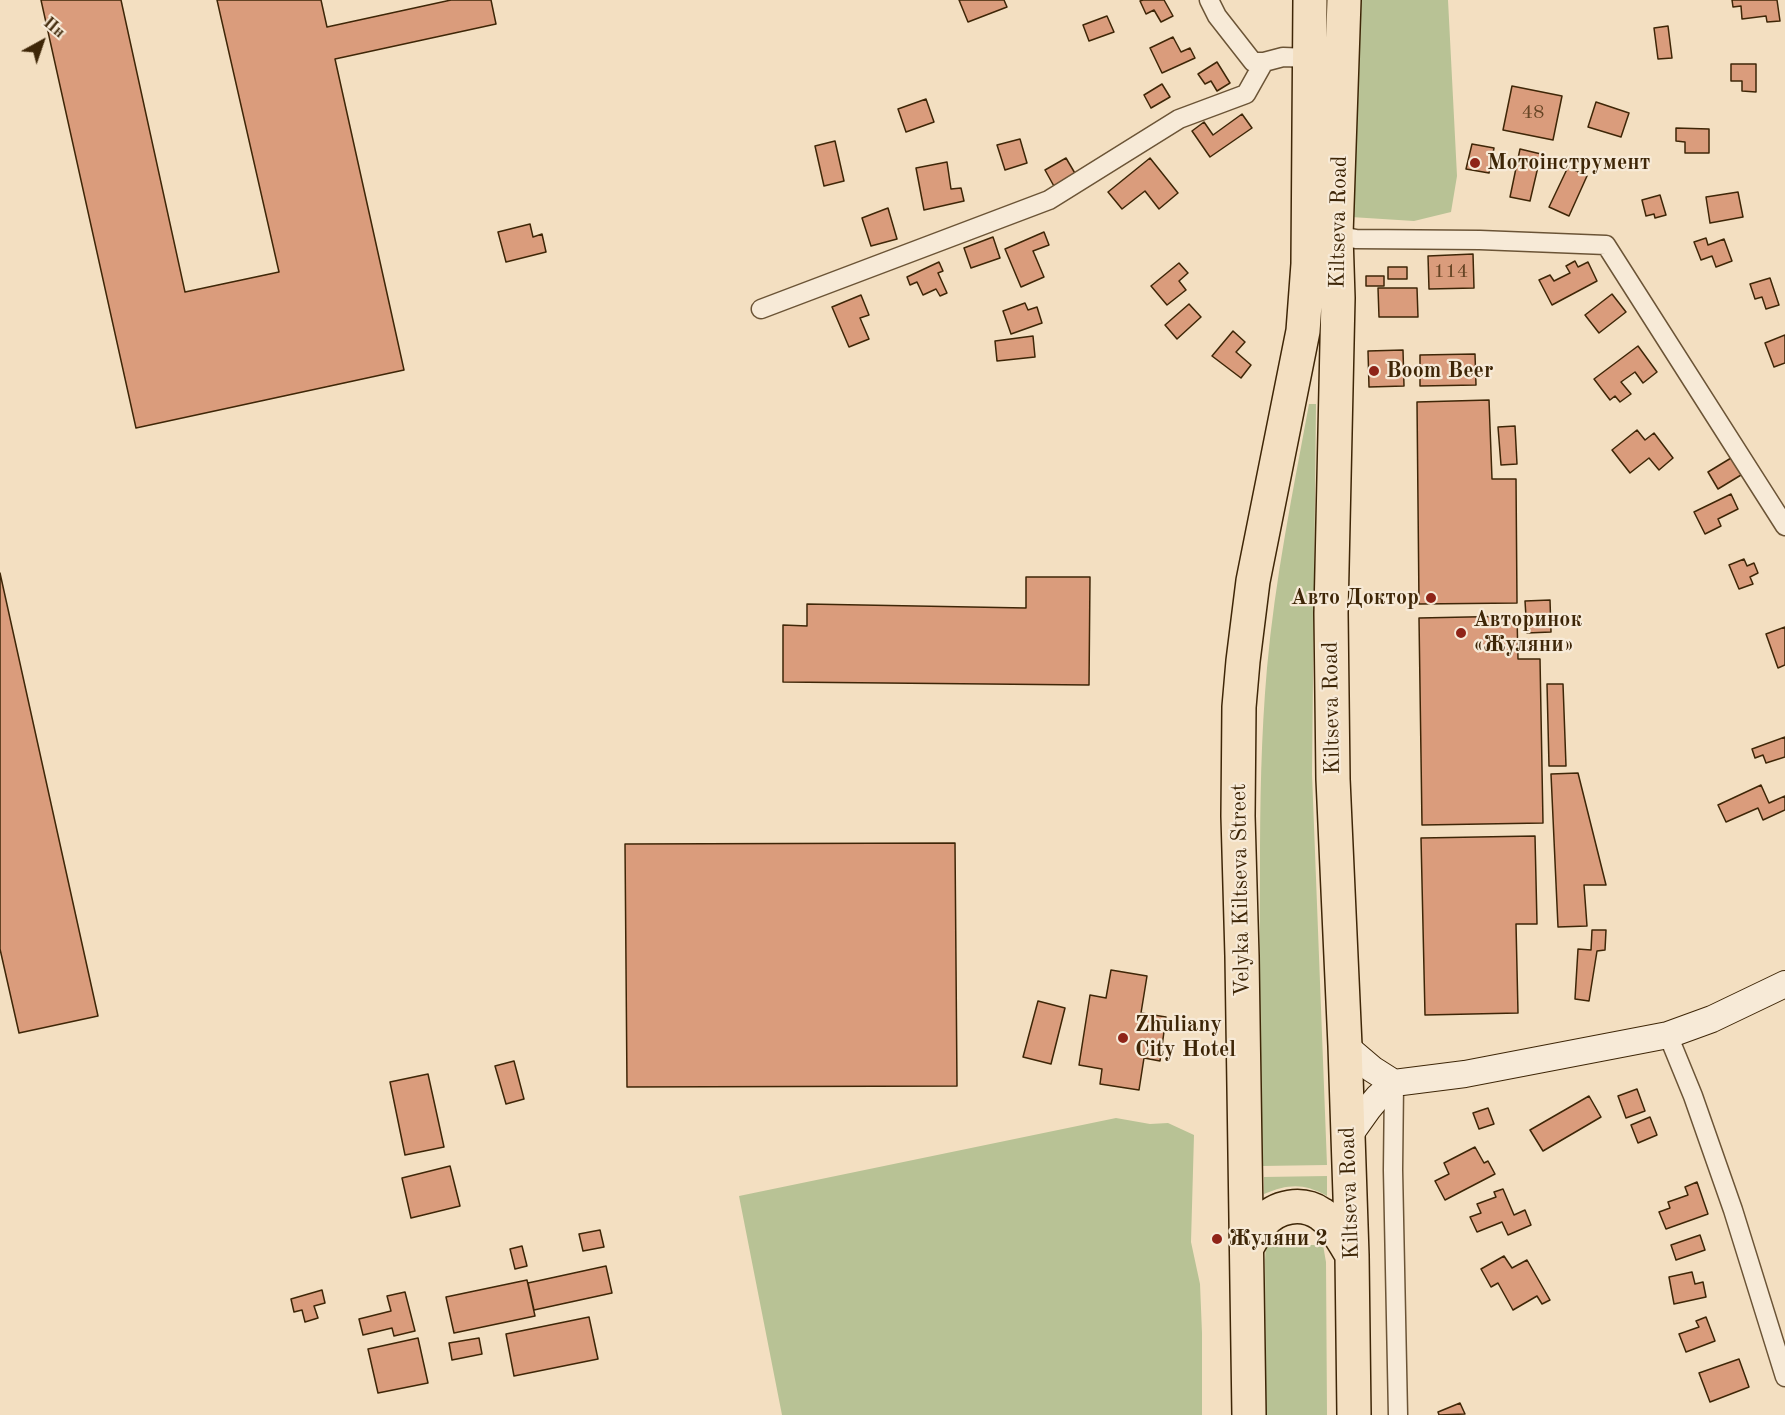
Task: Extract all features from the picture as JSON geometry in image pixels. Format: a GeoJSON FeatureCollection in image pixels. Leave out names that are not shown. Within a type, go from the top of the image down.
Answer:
{"type":"FeatureCollection","features":[{"type":"Feature","properties":{"kind":"highway","name":"Kiltseva Road"},"geometry":{"type":"LineString","coordinates":[[1259,545],[1303,331],[1308,264],[1310,0]]}},
{"type":"Feature","properties":{"kind":"highway","name":"Kiltseva Road"},"geometry":{"type":"LineString","coordinates":[[1344,0],[1336,235],[1338,298],[1331,625],[1333,779],[1352,1255],[1354,1415]]}},
{"type":"Feature","properties":{"kind":"highway","name":"Velyka Kiltseva Street"},"geometry":{"type":"LineString","coordinates":[[1249,1415],[1238,753],[1248,610],[1259,545]]}},
{"type":"Feature","properties":{"kind":"highway"},"geometry":{"type":"LineString","coordinates":[[1247,1247],[1260,1224],[1269,1216],[1281,1209],[1303,1207],[1322,1214],[1333,1225],[1352,1255]]}},
{"type":"Feature","properties":{"kind":"street"},"geometry":{"type":"LineString","coordinates":[[1209,0],[1217,16],[1252,62],[1264,62],[1283,57],[1310,58]]}},
{"type":"Feature","properties":{"kind":"street"},"geometry":{"type":"LineString","coordinates":[[761,309],[1049,200],[1179,119],[1246,94],[1264,62]]}},
{"type":"Feature","properties":{"kind":"street"},"geometry":{"type":"LineString","coordinates":[[1336,235],[1356,239],[1480,240],[1606,245],[1785,526]]}},
{"type":"Feature","properties":{"kind":"street"},"geometry":{"type":"LineString","coordinates":[[1348,1137],[1378,1096],[1394,1083],[1465,1074],[1668,1035],[1712,1019],[1785,984]]}},
{"type":"Feature","properties":{"kind":"street"},"geometry":{"type":"LineString","coordinates":[[1668,1035],[1693,1096],[1733,1210],[1785,1377]]}},
{"type":"Feature","properties":{"kind":"street"},"geometry":{"type":"LineString","coordinates":[[1345,1047],[1394,1083]]}},
{"type":"Feature","properties":{"kind":"street"},"geometry":{"type":"LineString","coordinates":[[1394,1083],[1393,1170],[1398,1415]]}},
{"type":"Feature","properties":{"kind":"green space"},"geometry":{"type":"Polygon","coordinates":[[[1357,0],[1448,0],[1457,176],[1451,212],[1414,221],[1351,217],[1357,0]]]}},
{"type":"Feature","properties":{"kind":"green space"},"geometry":{"type":"Polygon","coordinates":[[[1309,404],[1316,404],[1312,774],[1327,1165],[1262,1166],[1260,909],[1263,719],[1275,601],[1309,404]]]}},
{"type":"Feature","properties":{"kind":"green space"},"geometry":{"type":"Polygon","coordinates":[[[1116,1118],[1150,1124],[1168,1123],[1194,1135],[1191,1242],[1200,1284],[1202,1415],[782,1415],[739,1196],[1116,1118]]]}},
{"type":"Feature","properties":{"kind":"green space"},"geometry":{"type":"Polygon","coordinates":[[[1327,1176],[1327,1196],[1296,1186],[1264,1194],[1264,1177],[1327,1176]]]}},
{"type":"Feature","properties":{"kind":"green space"},"geometry":{"type":"Polygon","coordinates":[[[1266,1245],[1323,1245],[1326,1262],[1327,1415],[1266,1415],[1266,1245]]]}},
{"type":"Feature","properties":{"kind":"building"},"geometry":{"type":"Polygon","coordinates":[[[41,0],[121,0],[185,292],[279,272],[217,0],[321,0],[327,27],[451,0],[491,0],[496,24],[335,59],[404,370],[136,428],[41,0]]]}},
{"type":"Feature","properties":{"kind":"building"},"geometry":{"type":"Polygon","coordinates":[[[959,0],[1004,0],[1007,7],[968,22],[959,0]]]}},
{"type":"Feature","properties":{"kind":"building"},"geometry":{"type":"Polygon","coordinates":[[[1164,0],[1173,16],[1161,22],[1154,10],[1146,14],[1140,1],[1164,0]]]}},
{"type":"Feature","properties":{"kind":"building"},"geometry":{"type":"Polygon","coordinates":[[[1732,0],[1777,0],[1780,21],[1767,22],[1766,16],[1742,19],[1741,6],[1733,7],[1732,0]]]}},
{"type":"Feature","properties":{"kind":"building"},"geometry":{"type":"Polygon","coordinates":[[[1107,16],[1114,32],[1089,41],[1083,25],[1107,16]]]}},
{"type":"Feature","properties":{"kind":"building"},"geometry":{"type":"Polygon","coordinates":[[[1668,26],[1672,58],[1658,59],[1654,28],[1668,26]]]}},
{"type":"Feature","properties":{"kind":"building"},"geometry":{"type":"Polygon","coordinates":[[[1173,37],[1181,52],[1190,48],[1195,58],[1162,73],[1150,48],[1173,37]]]}},
{"type":"Feature","properties":{"kind":"building"},"geometry":{"type":"Polygon","coordinates":[[[1217,62],[1230,83],[1217,91],[1211,81],[1205,84],[1198,74],[1217,62]]]}},
{"type":"Feature","properties":{"kind":"building"},"geometry":{"type":"Polygon","coordinates":[[[1731,64],[1756,64],[1756,92],[1742,91],[1742,81],[1731,81],[1731,64]]]}},
{"type":"Feature","properties":{"kind":"building"},"geometry":{"type":"Polygon","coordinates":[[[1162,84],[1170,97],[1151,108],[1144,95],[1162,84]]]}},
{"type":"Feature","properties":{"kind":"building"},"geometry":{"type":"Polygon","coordinates":[[[1512,86],[1562,96],[1553,140],[1503,130],[1512,86]]]}},
{"type":"Feature","properties":{"kind":"building"},"geometry":{"type":"Polygon","coordinates":[[[926,99],[934,122],[906,132],[898,109],[926,99]]]}},
{"type":"Feature","properties":{"kind":"building"},"geometry":{"type":"Polygon","coordinates":[[[1596,102],[1629,113],[1621,137],[1588,127],[1596,102]]]}},
{"type":"Feature","properties":{"kind":"building"},"geometry":{"type":"Polygon","coordinates":[[[1242,114],[1252,128],[1210,157],[1192,131],[1204,122],[1213,135],[1242,114]]]}},
{"type":"Feature","properties":{"kind":"building"},"geometry":{"type":"Polygon","coordinates":[[[1676,128],[1709,129],[1709,153],[1685,153],[1685,142],[1676,141],[1676,128]]]}},
{"type":"Feature","properties":{"kind":"building"},"geometry":{"type":"Polygon","coordinates":[[[1020,139],[1027,163],[1005,170],[997,145],[1020,139]]]}},
{"type":"Feature","properties":{"kind":"building"},"geometry":{"type":"Polygon","coordinates":[[[835,141],[844,181],[824,186],[815,146],[835,141]]]}},
{"type":"Feature","properties":{"kind":"building"},"geometry":{"type":"Polygon","coordinates":[[[1472,144],[1494,148],[1489,173],[1466,169],[1472,144]]]}},
{"type":"Feature","properties":{"kind":"building"},"geometry":{"type":"Polygon","coordinates":[[[1520,149],[1541,154],[1530,201],[1510,197],[1520,149]]]}},
{"type":"Feature","properties":{"kind":"building"},"geometry":{"type":"Polygon","coordinates":[[[1066,158],[1076,175],[1055,188],[1045,170],[1066,158]]]}},
{"type":"Feature","properties":{"kind":"building"},"geometry":{"type":"Polygon","coordinates":[[[1150,158],[1178,193],[1159,209],[1145,191],[1122,209],[1108,192],[1150,158]]]}},
{"type":"Feature","properties":{"kind":"building"},"geometry":{"type":"Polygon","coordinates":[[[947,162],[951,189],[961,188],[964,201],[924,210],[916,168],[947,162]]]}},
{"type":"Feature","properties":{"kind":"building"},"geometry":{"type":"Polygon","coordinates":[[[1568,167],[1587,176],[1569,216],[1549,207],[1568,167]]]}},
{"type":"Feature","properties":{"kind":"building"},"geometry":{"type":"Polygon","coordinates":[[[1738,192],[1743,217],[1710,223],[1706,197],[1738,192]]]}},
{"type":"Feature","properties":{"kind":"building"},"geometry":{"type":"Polygon","coordinates":[[[1660,195],[1666,215],[1655,218],[1654,214],[1646,216],[1642,200],[1660,195]]]}},
{"type":"Feature","properties":{"kind":"building"},"geometry":{"type":"Polygon","coordinates":[[[888,208],[897,239],[871,246],[862,218],[888,208]]]}},
{"type":"Feature","properties":{"kind":"building"},"geometry":{"type":"Polygon","coordinates":[[[530,224],[533,237],[542,234],[546,252],[506,262],[498,232],[530,224]]]}},
{"type":"Feature","properties":{"kind":"building"},"geometry":{"type":"Polygon","coordinates":[[[1044,232],[1049,245],[1033,251],[1044,277],[1021,287],[1005,249],[1044,232]]]}},
{"type":"Feature","properties":{"kind":"building"},"geometry":{"type":"Polygon","coordinates":[[[993,237],[1000,258],[971,268],[964,248],[993,237]]]}},
{"type":"Feature","properties":{"kind":"building"},"geometry":{"type":"Polygon","coordinates":[[[1706,238],[1708,245],[1724,239],[1732,261],[1716,267],[1712,256],[1701,260],[1694,242],[1706,238]]]}},
{"type":"Feature","properties":{"kind":"building"},"geometry":{"type":"Polygon","coordinates":[[[1473,254],[1474,288],[1429,289],[1428,256],[1473,254]]]}},
{"type":"Feature","properties":{"kind":"building"},"geometry":{"type":"Polygon","coordinates":[[[1575,261],[1578,267],[1588,262],[1597,281],[1552,305],[1539,280],[1550,275],[1554,281],[1570,273],[1566,266],[1575,261]]]}},
{"type":"Feature","properties":{"kind":"building"},"geometry":{"type":"Polygon","coordinates":[[[939,262],[943,271],[938,273],[947,293],[940,296],[936,289],[923,295],[917,282],[910,285],[907,277],[939,262]]]}},
{"type":"Feature","properties":{"kind":"building"},"geometry":{"type":"Polygon","coordinates":[[[1179,263],[1188,273],[1179,281],[1186,290],[1167,305],[1151,286],[1179,263]]]}},
{"type":"Feature","properties":{"kind":"building"},"geometry":{"type":"Polygon","coordinates":[[[1388,267],[1407,267],[1407,279],[1388,279],[1388,267]]]}},
{"type":"Feature","properties":{"kind":"building"},"geometry":{"type":"Polygon","coordinates":[[[1366,276],[1384,276],[1384,286],[1366,286],[1366,276]]]}},
{"type":"Feature","properties":{"kind":"building"},"geometry":{"type":"Polygon","coordinates":[[[1770,278],[1779,305],[1766,309],[1762,297],[1755,299],[1750,284],[1770,278]]]}},
{"type":"Feature","properties":{"kind":"building"},"geometry":{"type":"Polygon","coordinates":[[[1378,288],[1417,288],[1418,317],[1379,317],[1378,288]]]}},
{"type":"Feature","properties":{"kind":"building"},"geometry":{"type":"Polygon","coordinates":[[[1612,294],[1626,312],[1599,333],[1585,315],[1612,294]]]}},
{"type":"Feature","properties":{"kind":"building"},"geometry":{"type":"Polygon","coordinates":[[[861,295],[869,315],[860,318],[869,339],[849,347],[832,307],[861,295]]]}},
{"type":"Feature","properties":{"kind":"building"},"geometry":{"type":"Polygon","coordinates":[[[1025,303],[1028,310],[1037,307],[1042,323],[1011,334],[1003,311],[1025,303]]]}},
{"type":"Feature","properties":{"kind":"building"},"geometry":{"type":"Polygon","coordinates":[[[1189,304],[1201,317],[1177,339],[1165,325],[1189,304]]]}},
{"type":"Feature","properties":{"kind":"building"},"geometry":{"type":"Polygon","coordinates":[[[1233,331],[1245,342],[1236,352],[1251,365],[1241,378],[1212,356],[1233,331]]]}},
{"type":"Feature","properties":{"kind":"building"},"geometry":{"type":"Polygon","coordinates":[[[1785,335],[1785,363],[1774,367],[1765,343],[1785,335]]]}},
{"type":"Feature","properties":{"kind":"building"},"geometry":{"type":"Polygon","coordinates":[[[1033,336],[1035,357],[997,361],[995,341],[1033,336]]]}},
{"type":"Feature","properties":{"kind":"building"},"geometry":{"type":"Polygon","coordinates":[[[1638,346],[1657,372],[1643,383],[1635,372],[1621,382],[1631,394],[1620,402],[1615,396],[1610,400],[1594,379],[1638,346]]]}},
{"type":"Feature","properties":{"kind":"building"},"geometry":{"type":"Polygon","coordinates":[[[1403,350],[1404,386],[1369,387],[1368,351],[1403,350]]]}},
{"type":"Feature","properties":{"kind":"building"},"geometry":{"type":"Polygon","coordinates":[[[1475,354],[1476,385],[1420,386],[1420,355],[1475,354]]]}},
{"type":"Feature","properties":{"kind":"building"},"geometry":{"type":"Polygon","coordinates":[[[1489,400],[1492,479],[1516,479],[1517,603],[1419,604],[1417,402],[1489,400]]]}},
{"type":"Feature","properties":{"kind":"building"},"geometry":{"type":"Polygon","coordinates":[[[1515,426],[1517,464],[1501,465],[1498,427],[1515,426]]]}},
{"type":"Feature","properties":{"kind":"building"},"geometry":{"type":"Polygon","coordinates":[[[1637,430],[1645,440],[1654,433],[1673,458],[1659,470],[1649,458],[1630,473],[1612,450],[1637,430]]]}},
{"type":"Feature","properties":{"kind":"building"},"geometry":{"type":"Polygon","coordinates":[[[1736,455],[1746,472],[1718,489],[1708,472],[1736,455]]]}},
{"type":"Feature","properties":{"kind":"building"},"geometry":{"type":"Polygon","coordinates":[[[1731,494],[1738,509],[1718,519],[1721,526],[1705,534],[1694,512],[1731,494]]]}},
{"type":"Feature","properties":{"kind":"building"},"geometry":{"type":"Polygon","coordinates":[[[1744,559],[1747,566],[1754,563],[1758,573],[1750,577],[1753,584],[1739,589],[1729,565],[1744,559]]]}},
{"type":"Feature","properties":{"kind":"building"},"geometry":{"type":"Polygon","coordinates":[[[0,573],[98,1016],[19,1033],[0,949],[0,573]]]}},
{"type":"Feature","properties":{"kind":"building"},"geometry":{"type":"Polygon","coordinates":[[[1026,577],[1090,577],[1089,685],[783,682],[783,625],[807,626],[807,604],[1026,608],[1026,577]]]}},
{"type":"Feature","properties":{"kind":"building"},"geometry":{"type":"Polygon","coordinates":[[[1550,600],[1551,632],[1527,633],[1525,601],[1550,600]]]}},
{"type":"Feature","properties":{"kind":"building"},"geometry":{"type":"Polygon","coordinates":[[[1517,616],[1518,659],[1540,659],[1543,823],[1422,825],[1419,618],[1517,616]]]}},
{"type":"Feature","properties":{"kind":"building"},"geometry":{"type":"Polygon","coordinates":[[[1785,627],[1785,665],[1778,668],[1766,634],[1785,627]]]}},
{"type":"Feature","properties":{"kind":"building"},"geometry":{"type":"Polygon","coordinates":[[[1547,684],[1563,684],[1566,766],[1549,766],[1547,684]]]}},
{"type":"Feature","properties":{"kind":"building"},"geometry":{"type":"Polygon","coordinates":[[[1785,737],[1785,757],[1766,763],[1763,755],[1755,758],[1752,749],[1785,737]]]}},
{"type":"Feature","properties":{"kind":"building"},"geometry":{"type":"Polygon","coordinates":[[[1578,773],[1606,885],[1584,885],[1587,926],[1558,927],[1551,774],[1578,773]]]}},
{"type":"Feature","properties":{"kind":"building"},"geometry":{"type":"Polygon","coordinates":[[[1761,785],[1769,803],[1785,796],[1785,810],[1763,820],[1758,808],[1726,822],[1718,805],[1761,785]]]}},
{"type":"Feature","properties":{"kind":"building"},"geometry":{"type":"Polygon","coordinates":[[[1535,836],[1537,924],[1516,924],[1518,1013],[1425,1015],[1421,838],[1535,836]]]}},
{"type":"Feature","properties":{"kind":"building"},"geometry":{"type":"Polygon","coordinates":[[[955,843],[957,1086],[627,1087],[625,844],[955,843]]]}},
{"type":"Feature","properties":{"kind":"building"},"geometry":{"type":"Polygon","coordinates":[[[1592,930],[1606,930],[1605,950],[1597,951],[1589,1001],[1575,999],[1578,949],[1591,950],[1592,930]]]}},
{"type":"Feature","properties":{"kind":"building","name":"Zhuliany City Hotel"},"geometry":{"type":"Polygon","coordinates":[[[1111,970],[1147,976],[1141,1013],[1166,1017],[1160,1061],[1144,1058],[1139,1090],[1100,1084],[1102,1069],[1079,1065],[1090,995],[1106,998],[1111,970]]]}},
{"type":"Feature","properties":{"kind":"building"},"geometry":{"type":"Polygon","coordinates":[[[1038,1001],[1065,1008],[1051,1064],[1023,1057],[1038,1001]]]}},
{"type":"Feature","properties":{"kind":"building"},"geometry":{"type":"Polygon","coordinates":[[[514,1061],[524,1099],[506,1104],[495,1066],[514,1061]]]}},
{"type":"Feature","properties":{"kind":"building"},"geometry":{"type":"Polygon","coordinates":[[[428,1074],[444,1147],[405,1155],[390,1082],[428,1074]]]}},
{"type":"Feature","properties":{"kind":"building"},"geometry":{"type":"Polygon","coordinates":[[[1637,1089],[1645,1111],[1626,1118],[1618,1096],[1637,1089]]]}},
{"type":"Feature","properties":{"kind":"building"},"geometry":{"type":"Polygon","coordinates":[[[1589,1096],[1601,1117],[1543,1151],[1530,1130],[1589,1096]]]}},
{"type":"Feature","properties":{"kind":"building"},"geometry":{"type":"Polygon","coordinates":[[[1488,1108],[1494,1124],[1479,1129],[1473,1113],[1488,1108]]]}},
{"type":"Feature","properties":{"kind":"building"},"geometry":{"type":"Polygon","coordinates":[[[1650,1117],[1657,1135],[1638,1143],[1631,1125],[1650,1117]]]}},
{"type":"Feature","properties":{"kind":"building"},"geometry":{"type":"Polygon","coordinates":[[[1475,1147],[1484,1163],[1488,1161],[1495,1174],[1445,1200],[1435,1181],[1449,1174],[1444,1163],[1475,1147]]]}},
{"type":"Feature","properties":{"kind":"building"},"geometry":{"type":"Polygon","coordinates":[[[450,1166],[460,1206],[411,1218],[402,1178],[450,1166]]]}},
{"type":"Feature","properties":{"kind":"building"},"geometry":{"type":"Polygon","coordinates":[[[1697,1182],[1708,1214],[1666,1229],[1659,1212],[1670,1208],[1668,1202],[1688,1195],[1685,1187],[1697,1182]]]}},
{"type":"Feature","properties":{"kind":"building"},"geometry":{"type":"Polygon","coordinates":[[[1503,1189],[1514,1215],[1525,1210],[1531,1225],[1508,1235],[1502,1222],[1477,1232],[1470,1217],[1481,1213],[1477,1204],[1496,1197],[1494,1192],[1503,1189]]]}},
{"type":"Feature","properties":{"kind":"building"},"geometry":{"type":"Polygon","coordinates":[[[600,1230],[604,1247],[583,1251],[579,1234],[600,1230]]]}},
{"type":"Feature","properties":{"kind":"building"},"geometry":{"type":"Polygon","coordinates":[[[1700,1235],[1705,1250],[1676,1260],[1671,1245],[1700,1235]]]}},
{"type":"Feature","properties":{"kind":"building"},"geometry":{"type":"Polygon","coordinates":[[[522,1246],[527,1266],[515,1269],[510,1249],[522,1246]]]}},
{"type":"Feature","properties":{"kind":"building"},"geometry":{"type":"Polygon","coordinates":[[[1504,1256],[1512,1268],[1527,1260],[1550,1300],[1542,1304],[1537,1296],[1513,1310],[1498,1283],[1491,1287],[1481,1269],[1504,1256]]]}},
{"type":"Feature","properties":{"kind":"building"},"geometry":{"type":"Polygon","coordinates":[[[606,1266],[612,1293],[534,1310],[528,1283],[606,1266]]]}},
{"type":"Feature","properties":{"kind":"building"},"geometry":{"type":"Polygon","coordinates":[[[1692,1272],[1695,1284],[1703,1282],[1706,1297],[1674,1304],[1669,1277],[1692,1272]]]}},
{"type":"Feature","properties":{"kind":"building"},"geometry":{"type":"Polygon","coordinates":[[[527,1280],[535,1316],[454,1333],[446,1297],[527,1280]]]}},
{"type":"Feature","properties":{"kind":"building"},"geometry":{"type":"Polygon","coordinates":[[[322,1290],[325,1303],[314,1306],[318,1318],[305,1322],[302,1310],[294,1312],[291,1299],[322,1290]]]}},
{"type":"Feature","properties":{"kind":"building"},"geometry":{"type":"Polygon","coordinates":[[[405,1292],[415,1331],[394,1336],[392,1328],[363,1335],[359,1319],[391,1311],[387,1296],[405,1292]]]}},
{"type":"Feature","properties":{"kind":"building"},"geometry":{"type":"Polygon","coordinates":[[[589,1317],[598,1359],[514,1376],[506,1334],[589,1317]]]}},
{"type":"Feature","properties":{"kind":"building"},"geometry":{"type":"Polygon","coordinates":[[[1706,1317],[1715,1341],[1686,1352],[1679,1334],[1699,1327],[1696,1321],[1706,1317]]]}},
{"type":"Feature","properties":{"kind":"building"},"geometry":{"type":"Polygon","coordinates":[[[418,1338],[428,1383],[378,1393],[368,1349],[418,1338]]]}},
{"type":"Feature","properties":{"kind":"building"},"geometry":{"type":"Polygon","coordinates":[[[479,1338],[482,1354],[452,1360],[449,1343],[479,1338]]]}},
{"type":"Feature","properties":{"kind":"building"},"geometry":{"type":"Polygon","coordinates":[[[1739,1359],[1749,1387],[1710,1402],[1699,1373],[1739,1359]]]}},
{"type":"Feature","properties":{"kind":"building"},"geometry":{"type":"Polygon","coordinates":[[[1460,1403],[1465,1414],[1439,1415],[1438,1412],[1460,1403]]]}},
{"type":"Feature","properties":{"kind":"place","name":"Мотоінструмент"},"geometry":{"type":"Point","coordinates":[1475,163]}},
{"type":"Feature","properties":{"kind":"place","name":"Boom Beer"},"geometry":{"type":"Point","coordinates":[1374,371]}},
{"type":"Feature","properties":{"kind":"place","name":"Авто Доктор"},"geometry":{"type":"Point","coordinates":[1431,598]}},
{"type":"Feature","properties":{"kind":"place","name":"Авторинок «Жуляни»"},"geometry":{"type":"Point","coordinates":[1461,633]}},
{"type":"Feature","properties":{"kind":"place","name":"Zhuliany City Hotel"},"geometry":{"type":"Point","coordinates":[1123,1038]}},
{"type":"Feature","properties":{"kind":"place","name":"Жуляни 2"},"geometry":{"type":"Point","coordinates":[1217,1239]}}]}
